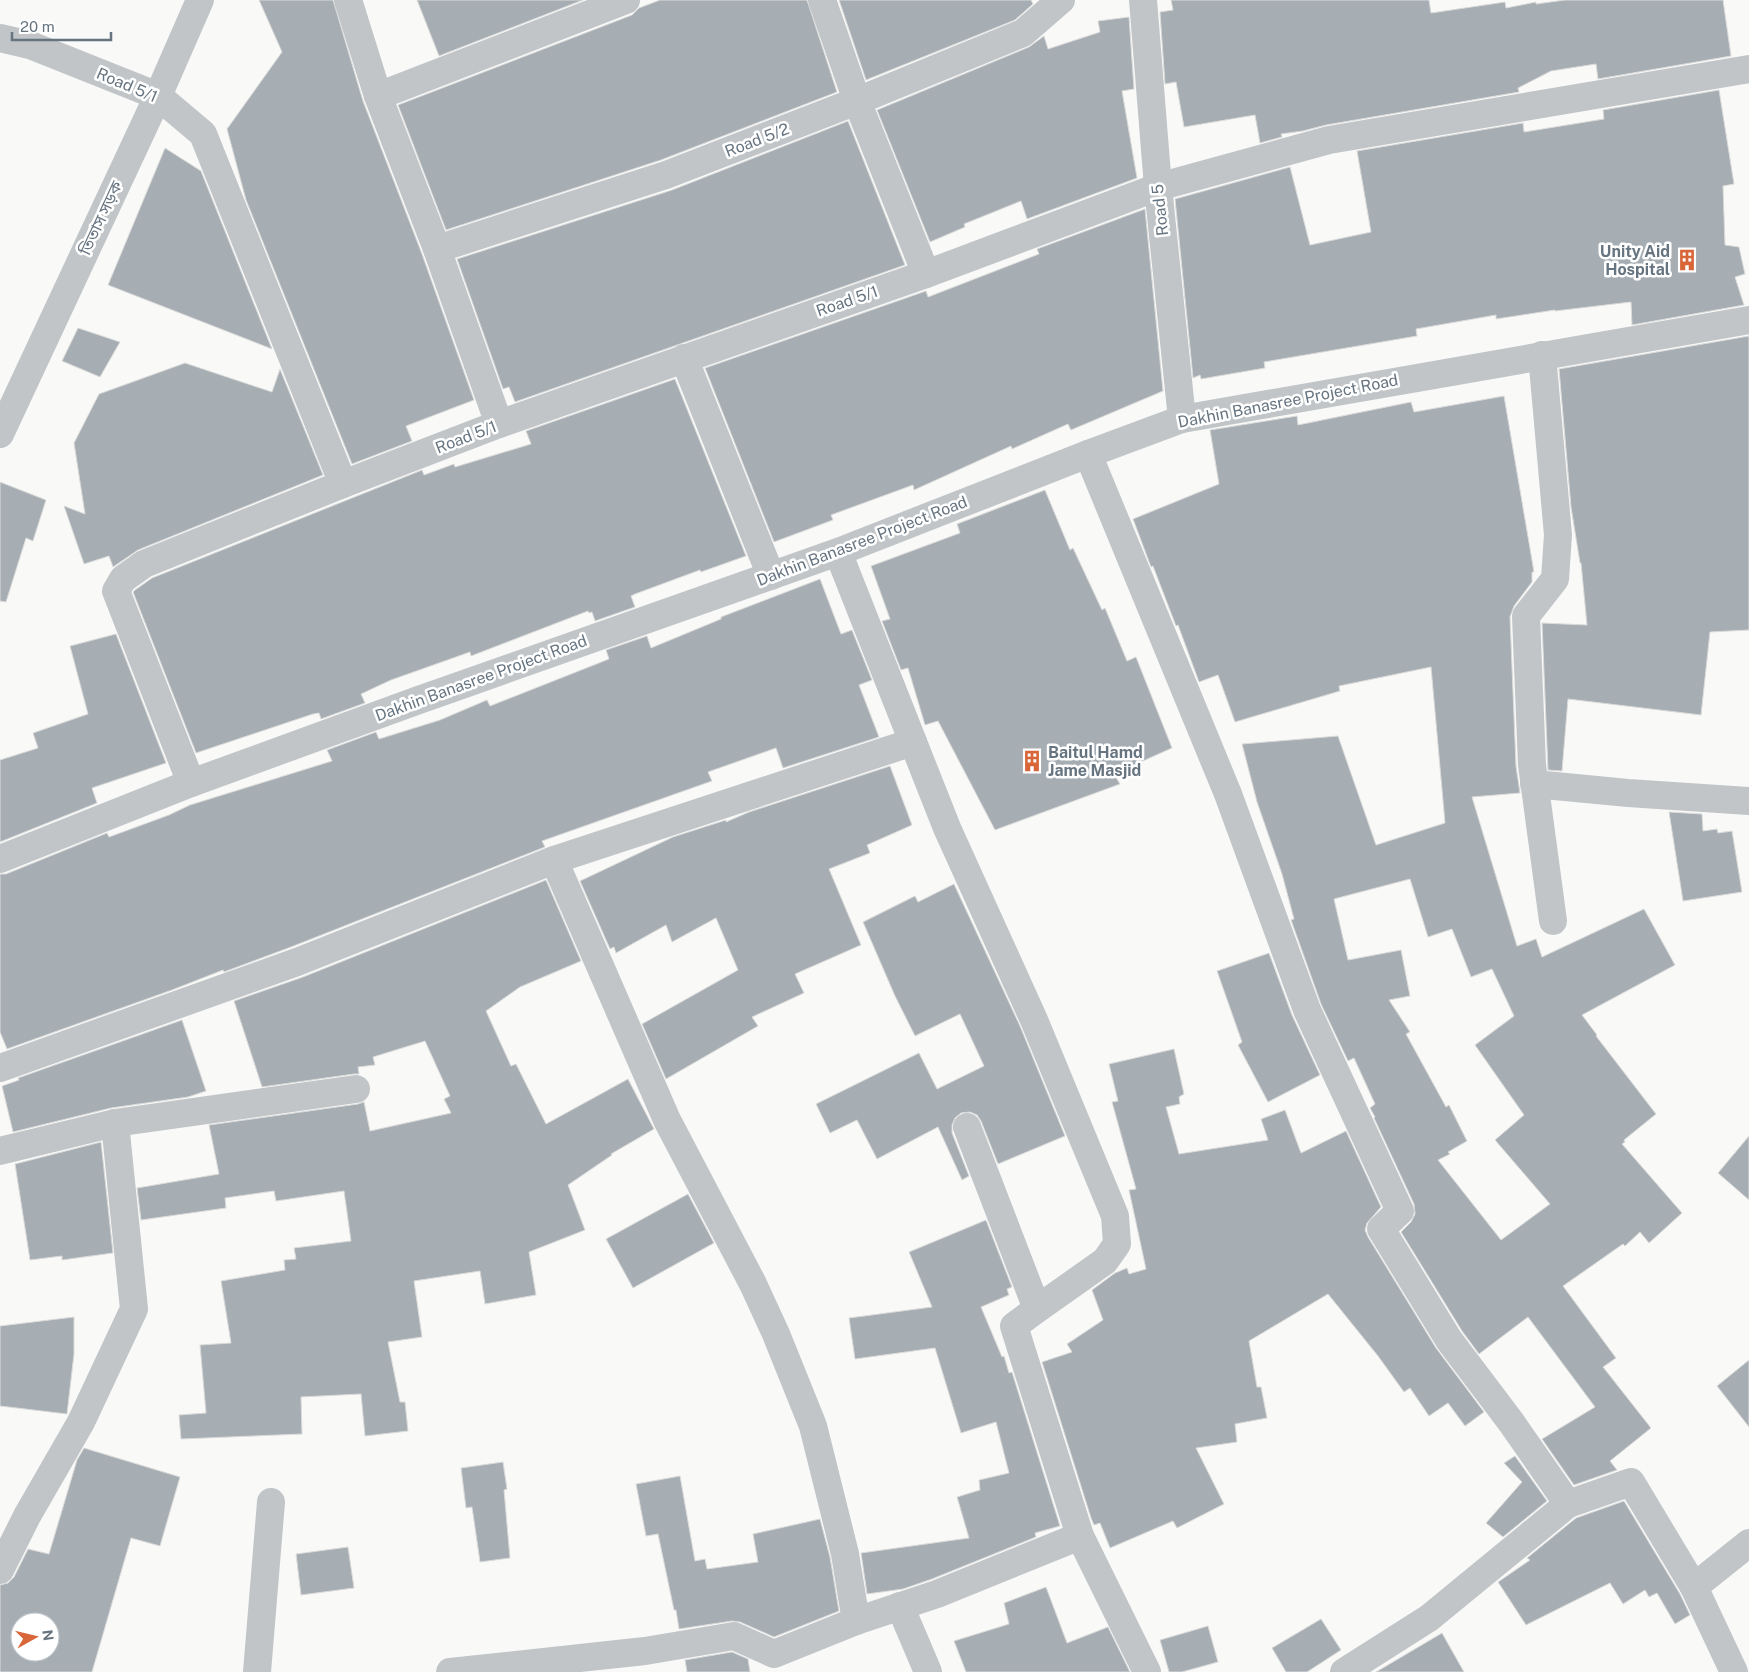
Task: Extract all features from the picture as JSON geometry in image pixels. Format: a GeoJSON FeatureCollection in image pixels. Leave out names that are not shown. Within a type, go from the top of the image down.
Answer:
{"type":"FeatureCollection","features":[{"type":"Feature","properties":{"kind":"street","name":"তিতাস সড়ক"},"geometry":{"type":"LineString","coordinates":[[0,434],[158,96],[200,0]]}},
{"type":"Feature","properties":{"kind":"street"},"geometry":{"type":"LineString","coordinates":[[348,0],[378,96],[437,248],[499,424]]}},
{"type":"Feature","properties":{"kind":"street"},"geometry":{"type":"LineString","coordinates":[[378,96],[626,0]]}},
{"type":"Feature","properties":{"kind":"street"},"geometry":{"type":"LineString","coordinates":[[822,0],[857,101],[926,274]]}},
{"type":"Feature","properties":{"kind":"street","name":"Road 5/2"},"geometry":{"type":"LineString","coordinates":[[437,248],[666,175],[857,101],[1023,32],[1062,0]]}},
{"type":"Feature","properties":{"kind":"street","name":"Road 5"},"geometry":{"type":"LineString","coordinates":[[1143,0],[1158,187],[1182,419]]}},
{"type":"Feature","properties":{"kind":"street","name":"Road 5/1"},"geometry":{"type":"LineString","coordinates":[[0,38],[38,48],[158,96],[204,134],[343,484],[499,424],[926,274],[1158,187],[1329,140],[1749,69]]}},
{"type":"Feature","properties":{"kind":"street","name":"Dakhin Banasree Project Road"},"geometry":{"type":"LineString","coordinates":[[0,858],[191,783],[416,701],[838,552],[1182,419],[1749,320]]}},
{"type":"Feature","properties":{"kind":"street"},"geometry":{"type":"LineString","coordinates":[[1542,355],[1558,535],[1556,579],[1526,616],[1532,765],[1553,921]]}},
{"type":"Feature","properties":{"kind":"street"},"geometry":{"type":"LineString","coordinates":[[684,358],[771,576]]}},
{"type":"Feature","properties":{"kind":"street"},"geometry":{"type":"LineString","coordinates":[[1088,454],[1228,794],[1307,1010],[1400,1212],[1381,1229],[1449,1340],[1568,1504]]}},
{"type":"Feature","properties":{"kind":"street"},"geometry":{"type":"LineString","coordinates":[[191,783],[116,591],[122,579],[144,564],[343,484]]}},
{"type":"Feature","properties":{"kind":"street"},"geometry":{"type":"LineString","coordinates":[[838,552],[947,828],[1034,1020],[1115,1216],[1117,1244],[1105,1261],[1014,1326],[1080,1536],[1147,1672]]}},
{"type":"Feature","properties":{"kind":"street"},"geometry":{"type":"LineString","coordinates":[[0,1068],[296,962],[554,860],[914,742]]}},
{"type":"Feature","properties":{"kind":"street"},"geometry":{"type":"LineString","coordinates":[[1534,784],[1628,793],[1749,800]]}},
{"type":"Feature","properties":{"kind":"street"},"geometry":{"type":"LineString","coordinates":[[554,860],[667,1120],[753,1284],[776,1334],[813,1426],[845,1554],[856,1621]]}},
{"type":"Feature","properties":{"kind":"street"},"geometry":{"type":"LineString","coordinates":[[0,1150],[115,1123],[356,1089]]}},
{"type":"Feature","properties":{"kind":"street"},"geometry":{"type":"LineString","coordinates":[[0,1570],[27,1516],[81,1422],[134,1309],[115,1123]]}},
{"type":"Feature","properties":{"kind":"street"},"geometry":{"type":"LineString","coordinates":[[968,1127],[1038,1309]]}},
{"type":"Feature","properties":{"kind":"street"},"geometry":{"type":"LineString","coordinates":[[1344,1672],[1430,1618],[1568,1504],[1631,1482],[1694,1587],[1734,1672]]}},
{"type":"Feature","properties":{"kind":"street"},"geometry":{"type":"LineString","coordinates":[[257,1672],[271,1502]]}},
{"type":"Feature","properties":{"kind":"street"},"geometry":{"type":"LineString","coordinates":[[450,1672],[645,1651],[734,1636],[775,1663],[856,1621],[937,1594],[1080,1536]]}},
{"type":"Feature","properties":{"kind":"street"},"geometry":{"type":"LineString","coordinates":[[1694,1587],[1749,1543]]}},
{"type":"Feature","properties":{"kind":"street"},"geometry":{"type":"LineString","coordinates":[[900,1606],[928,1672]]}},
{"type":"Feature","properties":{"kind":"building"},"geometry":{"type":"Polygon","coordinates":[[[259,0],[333,0],[363,101],[422,254],[474,400],[406,426],[412,441],[352,464],[246,200],[227,129],[282,52],[259,0]]]}},
{"type":"Feature","properties":{"kind":"building"},"geometry":{"type":"Polygon","coordinates":[[[417,0],[583,0],[439,56],[417,0]]]}},
{"type":"Feature","properties":{"kind":"building"},"geometry":{"type":"Polygon","coordinates":[[[660,0],[807,0],[837,92],[661,160],[446,230],[398,105],[632,15],[639,8],[660,0]]]}},
{"type":"Feature","properties":{"kind":"building"},"geometry":{"type":"Polygon","coordinates":[[[839,0],[1031,0],[1033,4],[1015,20],[866,80],[839,0]]]}},
{"type":"Feature","properties":{"kind":"building"},"geometry":{"type":"Polygon","coordinates":[[[1171,0],[1429,0],[1431,13],[1505,2],[1506,8],[1536,2],[1536,4],[1565,0],[1723,0],[1731,56],[1598,79],[1596,64],[1551,71],[1518,88],[1519,92],[1326,125],[1281,134],[1282,137],[1260,143],[1255,115],[1184,127],[1176,82],[1165,84],[1160,12],[1173,10],[1171,0]]]}},
{"type":"Feature","properties":{"kind":"building"},"geometry":{"type":"Polygon","coordinates":[[[1129,17],[1134,89],[1122,91],[1137,178],[1027,219],[1021,201],[964,224],[965,227],[930,242],[877,110],[1029,47],[1044,36],[1048,49],[1100,32],[1098,21],[1129,17]]]}},
{"type":"Feature","properties":{"kind":"building"},"geometry":{"type":"Polygon","coordinates":[[[1719,90],[1734,184],[1723,186],[1725,245],[1739,247],[1745,274],[1735,277],[1744,305],[1632,325],[1631,302],[1555,310],[1496,319],[1496,315],[1416,329],[1417,336],[1264,362],[1265,368],[1201,379],[1200,375],[1193,378],[1175,199],[1290,167],[1310,245],[1371,232],[1357,151],[1523,123],[1524,132],[1604,119],[1603,110],[1719,90]]]}},
{"type":"Feature","properties":{"kind":"building"},"geometry":{"type":"Polygon","coordinates":[[[848,121],[905,265],[515,402],[509,387],[503,389],[457,259],[672,190],[848,121]]]}},
{"type":"Feature","properties":{"kind":"building"},"geometry":{"type":"Polygon","coordinates":[[[165,148],[201,171],[272,349],[108,285],[165,148]]]}},
{"type":"Feature","properties":{"kind":"building"},"geometry":{"type":"Polygon","coordinates":[[[1145,209],[1163,391],[1071,430],[1068,424],[1012,449],[1011,446],[914,490],[913,485],[831,515],[833,520],[774,542],[705,368],[926,291],[928,297],[1039,254],[1037,249],[1145,209]]]}},
{"type":"Feature","properties":{"kind":"building"},"geometry":{"type":"Polygon","coordinates":[[[78,328],[120,342],[100,377],[62,361],[78,328]]]}},
{"type":"Feature","properties":{"kind":"building"},"geometry":{"type":"Polygon","coordinates":[[[1749,336],[1749,630],[1710,632],[1701,715],[1568,699],[1562,771],[1548,770],[1542,623],[1587,625],[1581,563],[1571,507],[1559,369],[1749,336]]]}},
{"type":"Feature","properties":{"kind":"building"},"geometry":{"type":"Polygon","coordinates":[[[185,363],[272,392],[280,369],[323,475],[138,550],[113,567],[109,556],[84,564],[64,506],[85,514],[74,443],[99,394],[185,363]]]}},
{"type":"Feature","properties":{"kind":"building"},"geometry":{"type":"Polygon","coordinates":[[[675,379],[746,556],[701,572],[700,570],[635,594],[631,596],[635,607],[595,621],[592,612],[589,613],[588,611],[471,656],[470,652],[391,680],[361,694],[365,703],[321,719],[319,713],[313,714],[196,753],[133,592],[135,590],[152,578],[422,470],[424,475],[454,464],[455,467],[531,444],[526,431],[675,379]]]}},
{"type":"Feature","properties":{"kind":"building"},"geometry":{"type":"Polygon","coordinates":[[[1504,396],[1534,572],[1532,572],[1532,582],[1514,606],[1510,617],[1516,766],[1520,793],[1472,797],[1517,946],[1536,939],[1542,957],[1644,909],[1675,965],[1582,1015],[1656,1114],[1624,1140],[1625,1142],[1622,1144],[1682,1213],[1649,1243],[1640,1232],[1625,1246],[1623,1244],[1563,1286],[1616,1358],[1603,1367],[1651,1428],[1610,1461],[1617,1470],[1574,1485],[1542,1439],[1595,1407],[1528,1317],[1479,1354],[1462,1331],[1401,1232],[1411,1222],[1415,1214],[1414,1204],[1374,1118],[1370,1108],[1375,1104],[1354,1058],[1348,1061],[1321,1004],[1291,920],[1294,919],[1282,874],[1257,802],[1242,744],[1338,736],[1376,845],[1445,823],[1431,667],[1339,686],[1340,691],[1235,722],[1218,675],[1199,682],[1178,625],[1176,626],[1133,519],[1219,484],[1210,430],[1297,416],[1298,425],[1411,402],[1414,412],[1504,396]],[[1410,879],[1334,899],[1348,960],[1401,950],[1410,996],[1389,1000],[1410,1032],[1406,1034],[1446,1107],[1449,1105],[1467,1141],[1448,1152],[1450,1154],[1438,1160],[1501,1240],[1550,1204],[1495,1140],[1524,1115],[1475,1045],[1514,1016],[1492,969],[1471,977],[1452,929],[1428,937],[1410,879]]]}},
{"type":"Feature","properties":{"kind":"building"},"geometry":{"type":"Polygon","coordinates":[[[0,482],[46,500],[33,541],[26,538],[6,602],[0,601],[0,482]]]}},
{"type":"Feature","properties":{"kind":"building"},"geometry":{"type":"Polygon","coordinates":[[[1045,490],[1070,550],[1073,548],[1102,610],[1105,608],[1127,661],[1136,657],[1172,748],[1114,774],[1120,784],[995,830],[938,721],[925,725],[908,668],[901,670],[882,621],[890,619],[871,566],[960,533],[957,524],[1045,490]]]}},
{"type":"Feature","properties":{"kind":"building"},"geometry":{"type":"Polygon","coordinates":[[[820,579],[841,634],[852,630],[872,680],[859,685],[879,737],[783,768],[776,748],[708,772],[712,781],[542,841],[545,847],[291,947],[7,1049],[0,1032],[0,874],[6,874],[107,833],[109,837],[169,815],[190,805],[332,761],[327,750],[376,732],[379,739],[440,720],[487,700],[490,706],[609,659],[606,650],[647,636],[651,648],[721,619],[721,617],[820,579]]]}},
{"type":"Feature","properties":{"kind":"building"},"geometry":{"type":"Polygon","coordinates":[[[116,634],[166,763],[92,788],[97,803],[0,842],[0,760],[38,748],[33,733],[88,714],[70,646],[116,634]]]}},
{"type":"Feature","properties":{"kind":"building"},"geometry":{"type":"Polygon","coordinates":[[[890,766],[912,825],[867,845],[870,853],[829,869],[861,945],[795,974],[804,993],[752,1017],[758,1026],[666,1079],[642,1024],[738,970],[716,918],[672,942],[666,925],[616,953],[614,947],[610,949],[580,881],[673,837],[726,820],[726,822],[749,812],[890,766]]]}},
{"type":"Feature","properties":{"kind":"building"},"geometry":{"type":"Polygon","coordinates":[[[1669,812],[1702,814],[1703,831],[1717,829],[1718,833],[1732,831],[1742,892],[1683,901],[1669,812]]]}},
{"type":"Feature","properties":{"kind":"building"},"geometry":{"type":"Polygon","coordinates":[[[546,880],[581,961],[520,987],[486,1011],[511,1066],[516,1064],[546,1124],[628,1079],[654,1129],[611,1154],[568,1185],[585,1230],[529,1252],[536,1295],[485,1304],[480,1271],[414,1281],[422,1337],[388,1342],[400,1402],[405,1402],[408,1431],[365,1436],[361,1394],[301,1397],[302,1434],[181,1439],[179,1415],[206,1413],[200,1345],[231,1343],[221,1281],[285,1270],[284,1260],[296,1259],[294,1248],[351,1241],[344,1191],[276,1201],[274,1191],[225,1198],[226,1208],[141,1220],[137,1188],[219,1174],[209,1125],[364,1102],[370,1131],[451,1113],[444,1099],[450,1096],[425,1041],[373,1057],[375,1065],[358,1067],[359,1074],[262,1087],[234,1001],[303,977],[546,880]]]}},
{"type":"Feature","properties":{"kind":"building"},"geometry":{"type":"Polygon","coordinates":[[[954,884],[1020,1026],[1065,1136],[998,1164],[977,1115],[970,1112],[961,1113],[955,1118],[952,1125],[952,1133],[969,1176],[962,1180],[938,1127],[877,1159],[857,1120],[830,1133],[816,1104],[919,1053],[937,1089],[984,1066],[960,1014],[915,1036],[895,996],[863,922],[915,896],[918,902],[954,884]]]}},
{"type":"Feature","properties":{"kind":"building"},"geometry":{"type":"Polygon","coordinates":[[[1269,953],[1292,1015],[1320,1075],[1268,1102],[1238,1045],[1242,1042],[1217,971],[1269,953]]]}},
{"type":"Feature","properties":{"kind":"building"},"geometry":{"type":"Polygon","coordinates":[[[182,1020],[206,1091],[188,1097],[111,1108],[13,1132],[2,1086],[19,1080],[18,1078],[182,1020]]]}},
{"type":"Feature","properties":{"kind":"building"},"geometry":{"type":"Polygon","coordinates":[[[1174,1049],[1184,1094],[1179,1097],[1180,1104],[1166,1107],[1179,1154],[1268,1140],[1261,1119],[1285,1110],[1301,1153],[1346,1131],[1381,1207],[1367,1223],[1365,1230],[1368,1237],[1436,1348],[1484,1412],[1465,1426],[1448,1403],[1429,1416],[1410,1388],[1404,1392],[1378,1356],[1328,1294],[1249,1341],[1257,1387],[1261,1387],[1267,1418],[1235,1424],[1237,1442],[1196,1448],[1224,1504],[1177,1528],[1173,1521],[1110,1548],[1100,1523],[1094,1525],[1091,1518],[1042,1362],[1072,1352],[1067,1344],[1103,1320],[1092,1290],[1115,1273],[1127,1268],[1129,1274],[1146,1269],[1129,1190],[1136,1189],[1112,1102],[1118,1101],[1109,1064],[1174,1049]]]}},
{"type":"Feature","properties":{"kind":"building"},"geometry":{"type":"Polygon","coordinates":[[[1749,1136],[1749,1200],[1718,1173],[1749,1136]]]}},
{"type":"Feature","properties":{"kind":"building"},"geometry":{"type":"Polygon","coordinates":[[[101,1142],[113,1253],[62,1260],[62,1256],[30,1260],[15,1164],[101,1142]]]}},
{"type":"Feature","properties":{"kind":"building"},"geometry":{"type":"Polygon","coordinates":[[[688,1194],[714,1243],[633,1288],[606,1239],[688,1194]]]}},
{"type":"Feature","properties":{"kind":"building"},"geometry":{"type":"Polygon","coordinates":[[[986,1220],[1012,1287],[1007,1289],[1009,1295],[981,1307],[1002,1357],[1004,1356],[1009,1373],[1012,1372],[1060,1526],[1035,1533],[1036,1537],[932,1579],[903,1589],[867,1594],[861,1553],[969,1538],[957,1497],[980,1490],[979,1480],[1009,1473],[996,1422],[961,1433],[935,1348],[855,1359],[849,1318],[932,1307],[909,1252],[986,1220]]]}},
{"type":"Feature","properties":{"kind":"building"},"geometry":{"type":"Polygon","coordinates":[[[74,1317],[74,1354],[67,1414],[0,1406],[0,1326],[74,1317]]]}},
{"type":"Feature","properties":{"kind":"building"},"geometry":{"type":"Polygon","coordinates":[[[1749,1360],[1749,1427],[1717,1386],[1749,1360]]]}},
{"type":"Feature","properties":{"kind":"building"},"geometry":{"type":"Polygon","coordinates":[[[84,1448],[180,1477],[160,1546],[131,1538],[92,1672],[0,1672],[0,1585],[8,1583],[14,1577],[28,1549],[49,1554],[77,1460],[84,1448]]]}},
{"type":"Feature","properties":{"kind":"building"},"geometry":{"type":"Polygon","coordinates":[[[1515,1456],[1547,1501],[1503,1537],[1486,1523],[1522,1482],[1504,1463],[1515,1456]]]}},
{"type":"Feature","properties":{"kind":"building"},"geometry":{"type":"Polygon","coordinates":[[[503,1462],[507,1489],[504,1490],[510,1558],[480,1562],[472,1507],[466,1508],[461,1468],[503,1462]]]}},
{"type":"Feature","properties":{"kind":"building"},"geometry":{"type":"Polygon","coordinates":[[[680,1476],[695,1561],[705,1559],[707,1569],[758,1562],[753,1534],[820,1519],[830,1557],[839,1611],[774,1637],[740,1622],[732,1621],[679,1629],[658,1534],[646,1536],[636,1484],[680,1476]]]}},
{"type":"Feature","properties":{"kind":"building"},"geometry":{"type":"Polygon","coordinates":[[[1624,1501],[1680,1594],[1690,1615],[1675,1624],[1657,1593],[1649,1597],[1645,1590],[1623,1604],[1610,1583],[1526,1625],[1498,1582],[1530,1560],[1527,1558],[1576,1518],[1624,1501]]]}},
{"type":"Feature","properties":{"kind":"building"},"geometry":{"type":"Polygon","coordinates":[[[348,1547],[354,1588],[301,1595],[296,1554],[348,1547]]]}},
{"type":"Feature","properties":{"kind":"building"},"geometry":{"type":"Polygon","coordinates":[[[1046,1587],[1067,1643],[1108,1627],[1130,1672],[966,1672],[954,1641],[1009,1624],[1004,1603],[1046,1587]]]}},
{"type":"Feature","properties":{"kind":"building"},"geometry":{"type":"Polygon","coordinates":[[[1321,1619],[1341,1650],[1307,1672],[1286,1672],[1272,1648],[1321,1619]]]}},
{"type":"Feature","properties":{"kind":"building"},"geometry":{"type":"Polygon","coordinates":[[[1208,1626],[1218,1662],[1182,1672],[1169,1672],[1160,1640],[1208,1626]]]}},
{"type":"Feature","properties":{"kind":"building"},"geometry":{"type":"Polygon","coordinates":[[[1442,1633],[1464,1672],[1376,1672],[1442,1633]]]}},
{"type":"Feature","properties":{"kind":"building"},"geometry":{"type":"Polygon","coordinates":[[[732,1652],[748,1659],[750,1672],[687,1672],[685,1660],[732,1652]]]}},
{"type":"Feature","properties":{"kind":"place","name":"Unity Aid Hospital"},"geometry":{"type":"Point","coordinates":[1687,260]}},
{"type":"Feature","properties":{"kind":"place","name":"Baitul Hamd Jame Masjid"},"geometry":{"type":"Point","coordinates":[1032,761]}}]}
